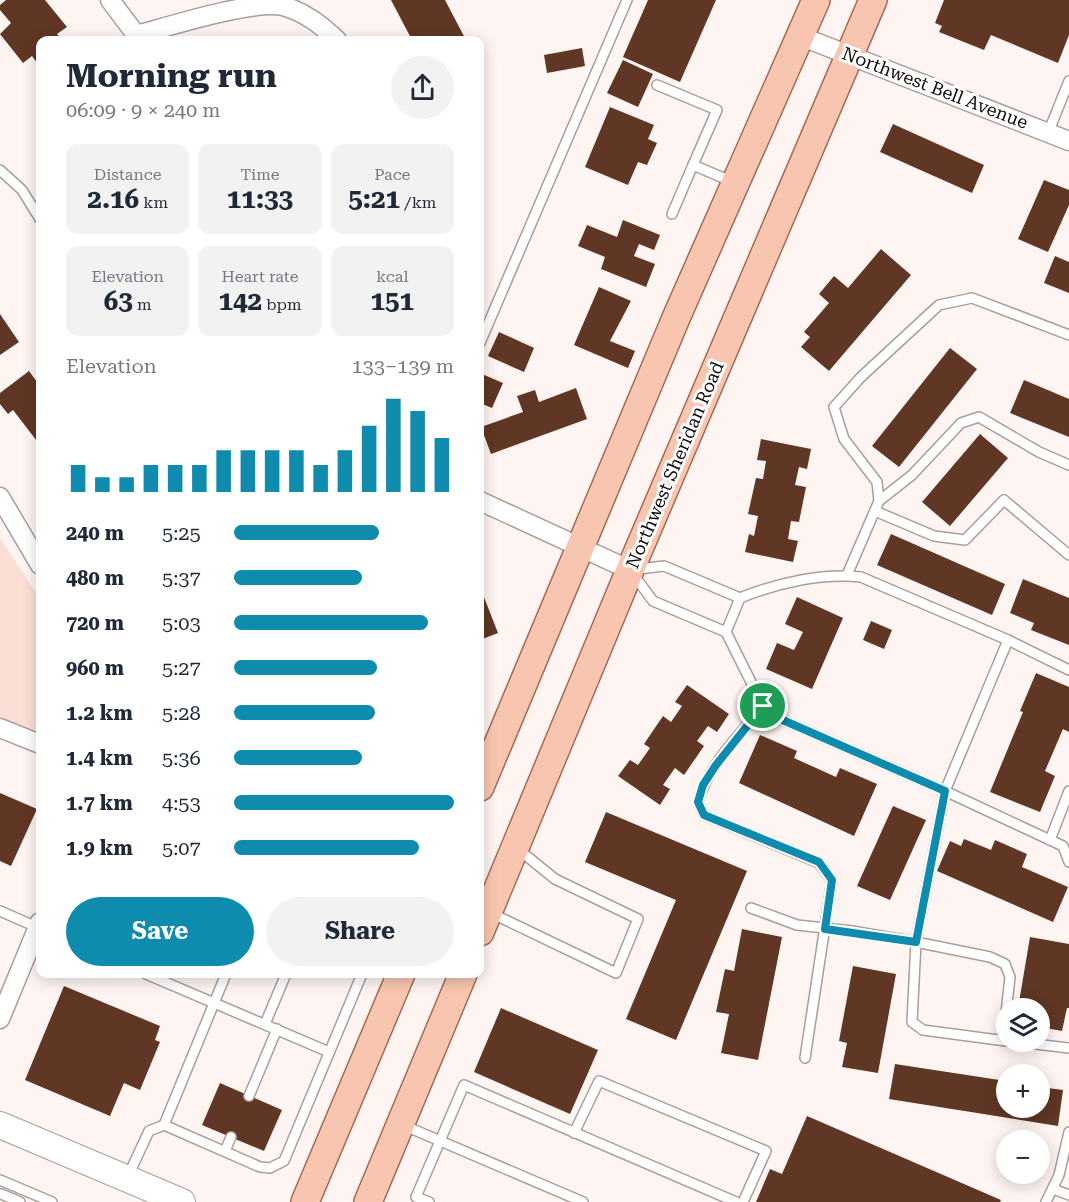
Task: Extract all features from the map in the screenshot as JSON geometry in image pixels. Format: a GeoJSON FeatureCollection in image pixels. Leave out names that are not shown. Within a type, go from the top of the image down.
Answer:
{"type":"FeatureCollection","features":[{"type":"Feature","properties":{"kind":"main road"},"geometry":{"type":"LineString","coordinates":[[484,777],[735,183],[816,0]]}},
{"type":"Feature","properties":{"kind":"main road","name":"Northwest Sheridan Road"},"geometry":{"type":"LineString","coordinates":[[484,922],[630,570],[873,0]]}},
{"type":"Feature","properties":{"kind":"main road"},"geometry":{"type":"LineString","coordinates":[[305,1202],[399,978]]}},
{"type":"Feature","properties":{"kind":"main road"},"geometry":{"type":"LineString","coordinates":[[368,1202],[461,978]]}},
{"type":"Feature","properties":{"kind":"main road"},"geometry":{"type":"LineString","coordinates":[[0,1125],[127,1178],[152,1196],[182,1202]]}},
{"type":"Feature","properties":{"kind":"street"},"geometry":{"type":"LineString","coordinates":[[110,0],[137,36]]}},
{"type":"Feature","properties":{"kind":"street"},"geometry":{"type":"LineString","coordinates":[[145,36],[239,7],[281,5],[315,19],[333,36]]}},
{"type":"Feature","properties":{"kind":"street","name":"Northwest Bell Avenue"},"geometry":{"type":"LineString","coordinates":[[800,36],[1069,141]]}},
{"type":"Feature","properties":{"kind":"street"},"geometry":{"type":"LineString","coordinates":[[0,497],[36,558]]}},
{"type":"Feature","properties":{"kind":"street"},"geometry":{"type":"LineString","coordinates":[[484,503],[630,570]]}},
{"type":"Feature","properties":{"kind":"street"},"geometry":{"type":"LineString","coordinates":[[0,728],[36,742]]}},
{"type":"Feature","properties":{"kind":"street"},"geometry":{"type":"LineString","coordinates":[[0,1019],[36,935]]}},
{"type":"Feature","properties":{"kind":"lane"},"geometry":{"type":"LineString","coordinates":[[484,334],[627,0]]}},
{"type":"Feature","properties":{"kind":"lane"},"geometry":{"type":"LineString","coordinates":[[1048,133],[1069,81]]}},
{"type":"Feature","properties":{"kind":"lane"},"geometry":{"type":"LineString","coordinates":[[657,85],[717,110],[672,213]]}},
{"type":"Feature","properties":{"kind":"lane"},"geometry":{"type":"LineString","coordinates":[[693,165],[735,183]]}},
{"type":"Feature","properties":{"kind":"lane"},"geometry":{"type":"LineString","coordinates":[[0,170],[22,190],[36,213]]}},
{"type":"Feature","properties":{"kind":"lane"},"geometry":{"type":"LineString","coordinates":[[846,575],[879,501],[877,482],[844,439],[834,407],[861,377],[939,305],[972,298],[1069,335]]}},
{"type":"Feature","properties":{"kind":"lane"},"geometry":{"type":"LineString","coordinates":[[879,501],[912,475],[961,423],[979,417],[1039,452],[1069,465]]}},
{"type":"Feature","properties":{"kind":"lane"},"geometry":{"type":"LineString","coordinates":[[875,511],[934,536],[965,540],[1004,500],[1069,555]]}},
{"type":"Feature","properties":{"kind":"lane"},"geometry":{"type":"LineString","coordinates":[[1069,670],[1008,640],[861,577],[846,575],[800,580],[740,598],[664,566],[630,570],[653,601],[726,632],[763,706],[778,718],[945,791],[1063,846],[1069,862]]}},
{"type":"Feature","properties":{"kind":"lane"},"geometry":{"type":"LineString","coordinates":[[726,632],[740,598]]}},
{"type":"Feature","properties":{"kind":"lane"},"geometry":{"type":"LineString","coordinates":[[996,1040],[923,1030],[912,1022],[916,942],[945,791],[1008,640]]}},
{"type":"Feature","properties":{"kind":"lane"},"geometry":{"type":"LineString","coordinates":[[763,706],[716,765],[703,785],[698,802],[704,815],[819,862],[832,880],[804,1058]]}},
{"type":"Feature","properties":{"kind":"lane"},"geometry":{"type":"LineString","coordinates":[[1050,840],[1069,790]]}},
{"type":"Feature","properties":{"kind":"lane"},"geometry":{"type":"LineString","coordinates":[[484,922],[616,973],[638,919],[555,879],[515,847]]}},
{"type":"Feature","properties":{"kind":"lane"},"geometry":{"type":"LineString","coordinates":[[751,908],[797,925],[916,942],[990,957],[1005,964],[1010,978],[1009,998]]}},
{"type":"Feature","properties":{"kind":"lane"},"geometry":{"type":"LineString","coordinates":[[0,911],[36,924]]}},
{"type":"Feature","properties":{"kind":"lane"},"geometry":{"type":"LineString","coordinates":[[155,978],[329,1052]]}},
{"type":"Feature","properties":{"kind":"lane"},"geometry":{"type":"LineString","coordinates":[[164,1125],[224,978]]}},
{"type":"Feature","properties":{"kind":"lane"},"geometry":{"type":"LineString","coordinates":[[266,1024],[284,978]]}},
{"type":"Feature","properties":{"kind":"lane"},"geometry":{"type":"LineString","coordinates":[[127,1178],[149,1131],[164,1125],[260,1167],[270,1168],[284,1161],[360,978]]}},
{"type":"Feature","properties":{"kind":"lane"},"geometry":{"type":"LineString","coordinates":[[249,1096],[277,1029]]}},
{"type":"Feature","properties":{"kind":"lane"},"geometry":{"type":"LineString","coordinates":[[1050,1046],[1069,1048]]}},
{"type":"Feature","properties":{"kind":"lane"},"geometry":{"type":"LineString","coordinates":[[574,1132],[599,1081],[766,1151],[743,1202]]}},
{"type":"Feature","properties":{"kind":"lane"},"geometry":{"type":"LineString","coordinates":[[429,1202],[416,1197],[464,1085],[736,1202]]}},
{"type":"Feature","properties":{"kind":"lane"},"geometry":{"type":"LineString","coordinates":[[400,1124],[583,1202]]}},
{"type":"Feature","properties":{"kind":"lane"},"geometry":{"type":"LineString","coordinates":[[1046,1202],[1059,1174],[1069,1132]]}},
{"type":"Feature","properties":{"kind":"lane"},"geometry":{"type":"LineString","coordinates":[[225,1151],[231,1137]]}},
{"type":"Feature","properties":{"kind":"lane"},"geometry":{"type":"LineString","coordinates":[[0,1180],[52,1202]]}},
{"type":"Feature","properties":{"kind":"lane"},"geometry":{"type":"LineString","coordinates":[[1053,1189],[1069,1196]]}},
{"type":"Feature","properties":{"kind":"lane"},"geometry":{"type":"LineString","coordinates":[[1,1194],[20,1202]]}},
{"type":"Feature","properties":{"kind":"shaded area"},"geometry":{"type":"Polygon","coordinates":[[[0,538],[36,593],[36,730],[0,717],[0,538]]]}},
{"type":"Feature","properties":{"kind":"building"},"geometry":{"type":"Polygon","coordinates":[[[6,0],[45,0],[67,27],[57,34],[59,36],[36,36],[36,62],[32,56],[23,63],[0,34],[11,23],[0,10],[0,5],[6,0]]]}},
{"type":"Feature","properties":{"kind":"building"},"geometry":{"type":"Polygon","coordinates":[[[391,0],[445,0],[464,36],[410,36],[391,0]]]}},
{"type":"Feature","properties":{"kind":"building"},"geometry":{"type":"Polygon","coordinates":[[[648,0],[716,0],[680,82],[623,57],[648,0]]]}},
{"type":"Feature","properties":{"kind":"building"},"geometry":{"type":"Polygon","coordinates":[[[944,0],[1069,0],[1069,35],[1058,63],[991,35],[984,50],[939,32],[942,26],[935,23],[944,0]]]}},
{"type":"Feature","properties":{"kind":"building"},"geometry":{"type":"Polygon","coordinates":[[[582,48],[585,66],[547,73],[544,55],[582,48]]]}},
{"type":"Feature","properties":{"kind":"building"},"geometry":{"type":"Polygon","coordinates":[[[623,60],[653,74],[638,107],[607,93],[623,60]]]}},
{"type":"Feature","properties":{"kind":"building"},"geometry":{"type":"Polygon","coordinates":[[[610,107],[654,125],[648,139],[657,143],[647,165],[638,162],[628,185],[585,167],[610,107]]]}},
{"type":"Feature","properties":{"kind":"building"},"geometry":{"type":"Polygon","coordinates":[[[893,124],[984,165],[972,193],[880,152],[893,124]]]}},
{"type":"Feature","properties":{"kind":"building"},"geometry":{"type":"Polygon","coordinates":[[[1044,180],[1069,190],[1069,205],[1048,252],[1018,239],[1044,180]]]}},
{"type":"Feature","properties":{"kind":"building"},"geometry":{"type":"Polygon","coordinates":[[[623,220],[660,235],[654,250],[639,244],[634,256],[655,264],[646,287],[601,269],[605,257],[578,246],[587,225],[617,237],[623,220]]]}},
{"type":"Feature","properties":{"kind":"building"},"geometry":{"type":"Polygon","coordinates":[[[881,249],[911,275],[829,371],[801,347],[810,337],[804,332],[829,303],[819,294],[834,276],[848,288],[881,249]]]}},
{"type":"Feature","properties":{"kind":"building"},"geometry":{"type":"Polygon","coordinates":[[[1055,256],[1069,262],[1069,293],[1044,283],[1055,256]]]}},
{"type":"Feature","properties":{"kind":"building"},"geometry":{"type":"Polygon","coordinates":[[[599,287],[631,301],[610,341],[635,351],[628,368],[574,345],[599,287]]]}},
{"type":"Feature","properties":{"kind":"building"},"geometry":{"type":"Polygon","coordinates":[[[0,314],[19,342],[0,355],[0,314]]]}},
{"type":"Feature","properties":{"kind":"building"},"geometry":{"type":"Polygon","coordinates":[[[499,332],[534,348],[524,372],[488,356],[499,332]]]}},
{"type":"Feature","properties":{"kind":"building"},"geometry":{"type":"Polygon","coordinates":[[[950,348],[977,369],[899,467],[872,446],[950,348]]]}},
{"type":"Feature","properties":{"kind":"building"},"geometry":{"type":"Polygon","coordinates":[[[29,371],[36,381],[36,440],[13,410],[8,414],[0,404],[0,393],[29,371]]]}},
{"type":"Feature","properties":{"kind":"building"},"geometry":{"type":"Polygon","coordinates":[[[484,375],[503,383],[492,408],[484,405],[484,375]]]}},
{"type":"Feature","properties":{"kind":"building"},"geometry":{"type":"Polygon","coordinates":[[[1024,380],[1069,399],[1069,437],[1010,413],[1024,380]]]}},
{"type":"Feature","properties":{"kind":"building"},"geometry":{"type":"Polygon","coordinates":[[[576,388],[587,419],[491,454],[484,435],[484,426],[523,412],[517,396],[535,390],[539,402],[576,388]]]}},
{"type":"Feature","properties":{"kind":"building"},"geometry":{"type":"Polygon","coordinates":[[[980,434],[1008,458],[950,526],[922,502],[980,434]]]}},
{"type":"Feature","properties":{"kind":"building"},"geometry":{"type":"Polygon","coordinates":[[[761,439],[811,449],[807,469],[799,467],[795,485],[806,487],[799,522],[791,521],[788,539],[798,541],[793,562],[745,552],[749,534],[754,536],[758,516],[748,514],[756,478],[763,479],[766,461],[757,460],[761,439]]]}},
{"type":"Feature","properties":{"kind":"building"},"geometry":{"type":"Polygon","coordinates":[[[891,534],[1005,584],[992,615],[877,565],[891,534]]]}},
{"type":"Feature","properties":{"kind":"building"},"geometry":{"type":"Polygon","coordinates":[[[1023,579],[1069,598],[1069,645],[1031,630],[1034,623],[1010,613],[1023,579]]]}},
{"type":"Feature","properties":{"kind":"building"},"geometry":{"type":"Polygon","coordinates":[[[484,597],[498,633],[484,638],[484,597]]]}},
{"type":"Feature","properties":{"kind":"building"},"geometry":{"type":"Polygon","coordinates":[[[797,597],[843,618],[812,689],[766,669],[777,643],[794,650],[803,632],[785,624],[797,597]]]}},
{"type":"Feature","properties":{"kind":"building"},"geometry":{"type":"Polygon","coordinates":[[[871,621],[892,630],[884,649],[863,640],[871,621]]]}},
{"type":"Feature","properties":{"kind":"building"},"geometry":{"type":"Polygon","coordinates":[[[1036,673],[1069,687],[1069,732],[1063,729],[1045,771],[1055,776],[1040,812],[990,792],[1023,712],[1020,711],[1036,673]]]}},
{"type":"Feature","properties":{"kind":"building"},"geometry":{"type":"Polygon","coordinates":[[[687,685],[729,714],[717,732],[708,726],[697,741],[704,746],[684,775],[675,768],[663,785],[670,789],[660,805],[618,776],[630,760],[638,765],[650,748],[644,744],[663,716],[671,722],[682,706],[675,702],[687,685]]]}},
{"type":"Feature","properties":{"kind":"building"},"geometry":{"type":"Polygon","coordinates":[[[760,735],[797,751],[794,758],[836,777],[840,768],[877,784],[854,836],[739,783],[760,735]]]}},
{"type":"Feature","properties":{"kind":"building"},"geometry":{"type":"Polygon","coordinates":[[[0,793],[36,809],[36,811],[11,866],[0,861],[0,793]]]}},
{"type":"Feature","properties":{"kind":"building"},"geometry":{"type":"Polygon","coordinates":[[[893,806],[926,820],[890,900],[857,886],[893,806]]]}},
{"type":"Feature","properties":{"kind":"building"},"geometry":{"type":"Polygon","coordinates":[[[606,812],[747,871],[676,1040],[626,1019],[676,900],[585,862],[606,812]]]}},
{"type":"Feature","properties":{"kind":"building"},"geometry":{"type":"Polygon","coordinates":[[[964,839],[991,850],[995,840],[1027,854],[1022,867],[1068,887],[1053,922],[937,871],[950,841],[961,846],[964,839]]]}},
{"type":"Feature","properties":{"kind":"building"},"geometry":{"type":"Polygon","coordinates":[[[742,929],[782,937],[758,1060],[721,1053],[729,1014],[716,1012],[725,969],[734,971],[742,929]]]}},
{"type":"Feature","properties":{"kind":"building"},"geometry":{"type":"Polygon","coordinates":[[[1030,937],[1069,944],[1069,1008],[1067,1008],[1062,1031],[1050,1029],[1050,998],[1020,998],[1030,937]]]}},
{"type":"Feature","properties":{"kind":"building"},"geometry":{"type":"Polygon","coordinates":[[[853,966],[896,974],[878,1073],[842,1067],[847,1043],[839,1041],[853,966]]]}},
{"type":"Feature","properties":{"kind":"building"},"geometry":{"type":"Polygon","coordinates":[[[64,986],[160,1026],[155,1040],[160,1042],[140,1090],[124,1083],[110,1116],[25,1080],[64,986]]]}},
{"type":"Feature","properties":{"kind":"building"},"geometry":{"type":"Polygon","coordinates":[[[501,1008],[598,1050],[570,1114],[474,1072],[501,1008]]]}},
{"type":"Feature","properties":{"kind":"building"},"geometry":{"type":"Polygon","coordinates":[[[895,1064],[996,1079],[996,1116],[889,1099],[895,1064]]]}},
{"type":"Feature","properties":{"kind":"building"},"geometry":{"type":"Polygon","coordinates":[[[220,1083],[282,1110],[264,1151],[202,1125],[220,1083]]]}},
{"type":"Feature","properties":{"kind":"building"},"geometry":{"type":"Polygon","coordinates":[[[1050,1088],[1063,1090],[1058,1126],[1008,1118],[1050,1118],[1050,1088]]]}},
{"type":"Feature","properties":{"kind":"building"},"geometry":{"type":"Polygon","coordinates":[[[807,1116],[1001,1200],[1000,1202],[756,1202],[770,1169],[782,1174],[807,1116]]]}},
{"type":"Feature","properties":{"kind":"route"},"geometry":{"type":"LineString","coordinates":[[763,706],[778,718],[945,791],[916,942],[852,931],[825,929],[831,900],[832,880],[819,862],[704,815],[698,802],[703,785],[763,706]]}}]}
